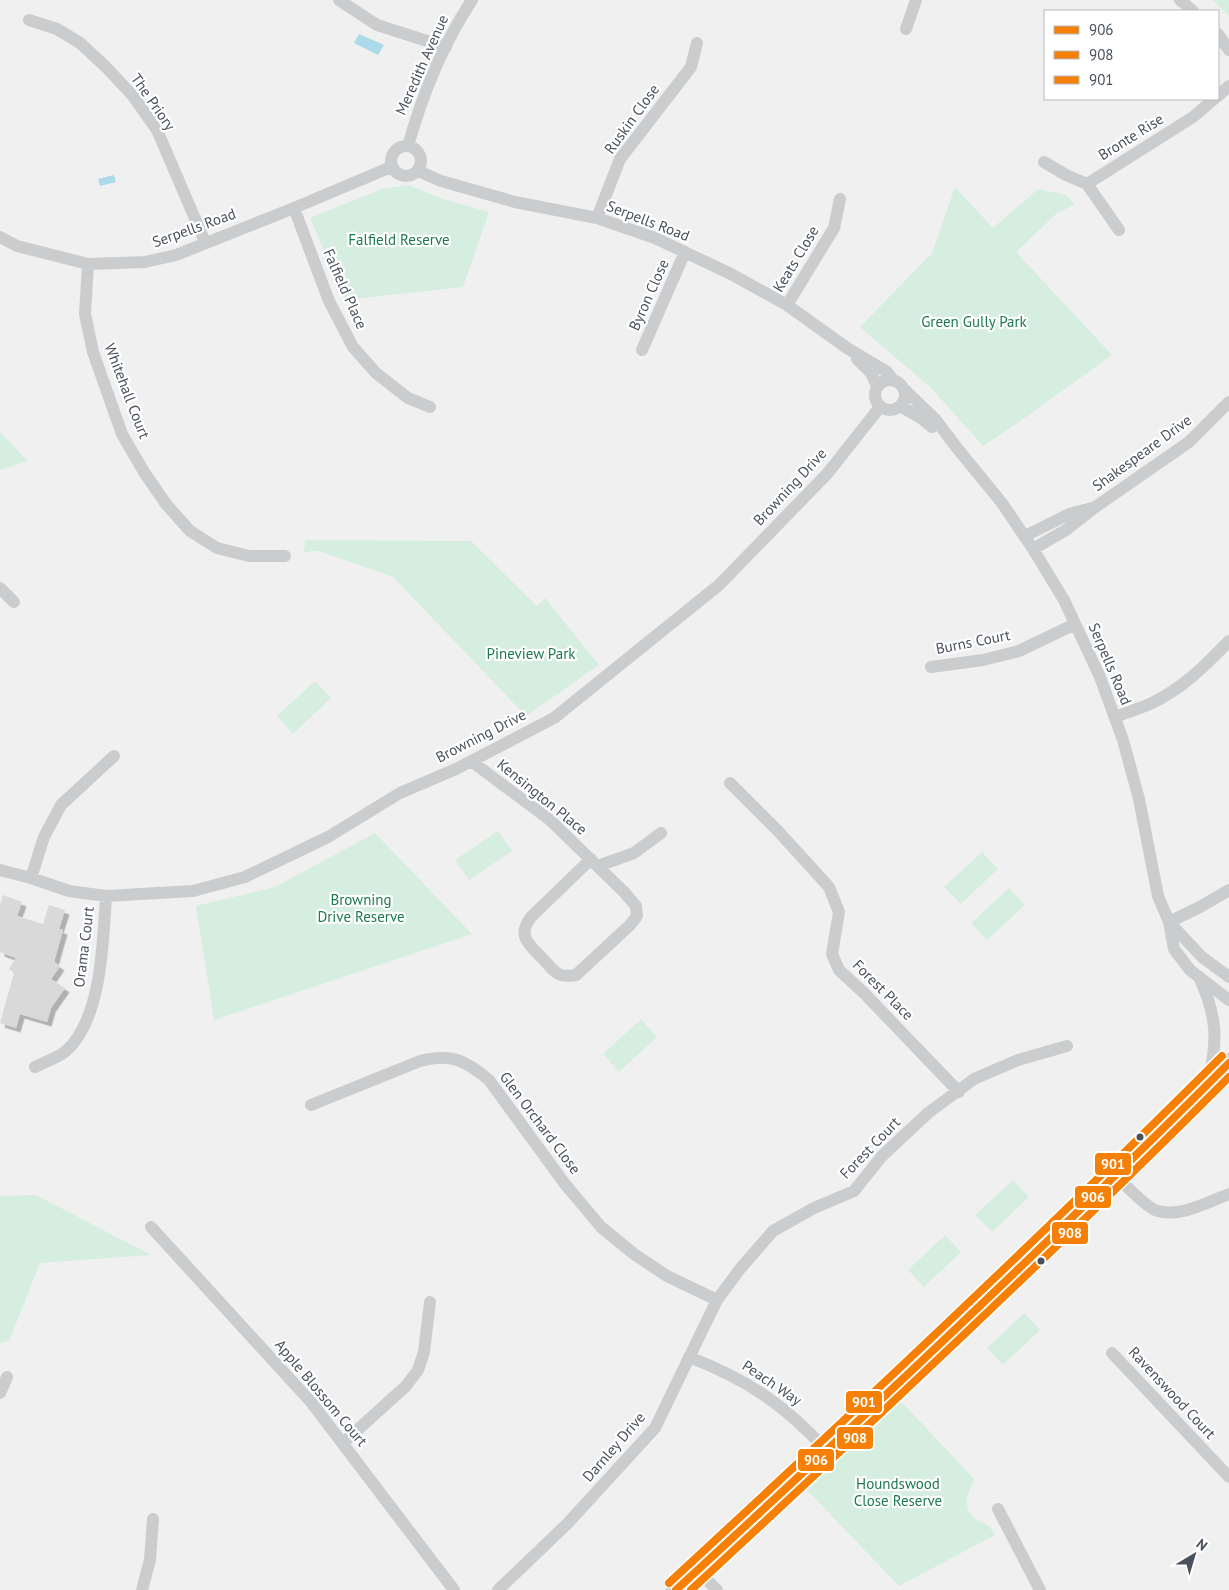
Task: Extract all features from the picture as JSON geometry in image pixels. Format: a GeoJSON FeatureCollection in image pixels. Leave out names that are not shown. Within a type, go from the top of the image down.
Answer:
{"type":"FeatureCollection","features":[{"type":"Feature","properties":{"kind":"main road"},"geometry":{"type":"LineString","coordinates":[[676,1590],[827,1451],[1229,1063]]}},
{"type":"Feature","properties":{"kind":"street"},"geometry":{"type":"LineString","coordinates":[[339,0],[377,25],[446,48]]}},
{"type":"Feature","properties":{"kind":"street","name":"Meredith Avenue"},"geometry":{"type":"LineString","coordinates":[[408,146],[416,116],[446,48],[472,0]]}},
{"type":"Feature","properties":{"kind":"street"},"geometry":{"type":"LineString","coordinates":[[906,29],[916,0]]}},
{"type":"Feature","properties":{"kind":"street"},"geometry":{"type":"LineString","coordinates":[[1180,0],[1193,10]]}},
{"type":"Feature","properties":{"kind":"street","name":"The Priory"},"geometry":{"type":"LineString","coordinates":[[29,20],[57,29],[80,43],[133,96],[156,130],[206,242]]}},
{"type":"Feature","properties":{"kind":"street"},"geometry":{"type":"LineString","coordinates":[[1219,35],[1229,50]]}},
{"type":"Feature","properties":{"kind":"street","name":"Ruskin Close"},"geometry":{"type":"LineString","coordinates":[[597,218],[620,159],[691,67],[697,42]]}},
{"type":"Feature","properties":{"kind":"street"},"geometry":{"type":"LineString","coordinates":[[1219,95],[1229,86]]}},
{"type":"Feature","properties":{"kind":"street","name":"Bronte Rise"},"geometry":{"type":"LineString","coordinates":[[1087,184],[1193,117],[1213,100]]}},
{"type":"Feature","properties":{"kind":"street"},"geometry":{"type":"LineString","coordinates":[[402,146],[408,146],[417,151],[420,156],[421,161],[418,171],[414,174],[403,176],[391,167],[390,162],[394,152],[402,146]]}},
{"type":"Feature","properties":{"kind":"street"},"geometry":{"type":"LineString","coordinates":[[1044,162],[1066,176],[1087,184],[1119,230]]}},
{"type":"Feature","properties":{"kind":"street","name":"Serpells Road"},"geometry":{"type":"LineString","coordinates":[[0,237],[18,246],[88,264],[145,262],[176,255],[391,167]]}},
{"type":"Feature","properties":{"kind":"street","name":"Serpells Road"},"geometry":{"type":"LineString","coordinates":[[418,171],[441,181],[515,202],[597,218],[655,238],[731,274],[787,305],[847,348],[887,372],[935,419],[997,497],[1025,536],[1076,624],[1116,717],[1139,799],[1158,896],[1169,922],[1176,953],[1200,979],[1229,1000]]}},
{"type":"Feature","properties":{"kind":"street","name":"Keats Close"},"geometry":{"type":"LineString","coordinates":[[787,305],[834,228],[840,199]]}},
{"type":"Feature","properties":{"kind":"street","name":"Falfield Place"},"geometry":{"type":"LineString","coordinates":[[294,208],[329,301],[353,347],[382,378],[408,398],[430,407]]}},
{"type":"Feature","properties":{"kind":"street","name":"Byron Close"},"geometry":{"type":"LineString","coordinates":[[642,350],[685,252]]}},
{"type":"Feature","properties":{"kind":"street","name":"Whitehall Court"},"geometry":{"type":"LineString","coordinates":[[88,264],[85,314],[93,352],[122,434],[144,472],[166,504],[190,531],[217,548],[249,556],[285,556]]}},
{"type":"Feature","properties":{"kind":"street","name":"Serpells Road"},"geometry":{"type":"LineString","coordinates":[[847,348],[871,374],[877,386]]}},
{"type":"Feature","properties":{"kind":"street"},"geometry":{"type":"LineString","coordinates":[[889,380],[899,385],[905,396],[900,406],[890,410],[880,407],[874,397],[877,386],[881,382],[889,380]]}},
{"type":"Feature","properties":{"kind":"street","name":"Shakespeare Drive"},"geometry":{"type":"LineString","coordinates":[[1033,548],[1066,530],[1094,508],[1189,442],[1229,402]]}},
{"type":"Feature","properties":{"kind":"street","name":"Serpells Road"},"geometry":{"type":"LineString","coordinates":[[900,406],[921,418],[957,448]]}},
{"type":"Feature","properties":{"kind":"street","name":"Browning Drive"},"geometry":{"type":"LineString","coordinates":[[0,870],[69,891],[106,896],[193,891],[245,877],[328,837],[400,793],[471,761],[554,718],[719,585],[827,474],[880,407]]}},
{"type":"Feature","properties":{"kind":"street","name":"Shakespeare Drive"},"geometry":{"type":"LineString","coordinates":[[1025,536],[1069,514],[1094,508]]}},
{"type":"Feature","properties":{"kind":"street"},"geometry":{"type":"LineString","coordinates":[[0,588],[14,602]]}},
{"type":"Feature","properties":{"kind":"street","name":"Burns Court"},"geometry":{"type":"LineString","coordinates":[[931,667],[983,660],[1019,651],[1076,624]]}},
{"type":"Feature","properties":{"kind":"street"},"geometry":{"type":"LineString","coordinates":[[1116,717],[1152,703],[1170,693],[1192,678],[1229,641]]}},
{"type":"Feature","properties":{"kind":"street"},"geometry":{"type":"LineString","coordinates":[[31,878],[44,837],[61,805],[114,756]]}},
{"type":"Feature","properties":{"kind":"street","name":"Kensington Place"},"geometry":{"type":"LineString","coordinates":[[471,761],[550,820],[595,862],[636,906],[637,916],[630,925],[576,976],[565,976],[557,973],[526,940],[524,932],[526,923],[595,862]]}},
{"type":"Feature","properties":{"kind":"street","name":"Forest Place"},"geometry":{"type":"LineString","coordinates":[[730,783],[778,831],[829,887],[839,912],[832,954],[839,970],[864,993],[959,1092]]}},
{"type":"Feature","properties":{"kind":"street"},"geometry":{"type":"LineString","coordinates":[[595,862],[634,853],[661,833]]}},
{"type":"Feature","properties":{"kind":"street"},"geometry":{"type":"LineString","coordinates":[[1169,922],[1229,890]]}},
{"type":"Feature","properties":{"kind":"street","name":"Orama Court"},"geometry":{"type":"LineString","coordinates":[[35,1066],[66,1051],[80,1032],[87,1017],[100,973],[106,896]]}},
{"type":"Feature","properties":{"kind":"street","name":"Serpells Road"},"geometry":{"type":"LineString","coordinates":[[1169,922],[1202,957],[1228,977]]}},
{"type":"Feature","properties":{"kind":"street","name":"Serpells Road"},"geometry":{"type":"LineString","coordinates":[[1200,979],[1211,1006],[1215,1038],[1208,1084]]}},
{"type":"Feature","properties":{"kind":"street","name":"Forest Court"},"geometry":{"type":"LineString","coordinates":[[717,1300],[740,1269],[773,1231],[814,1208],[854,1192],[882,1156],[928,1113],[974,1080],[1018,1060],[1066,1046]]}},
{"type":"Feature","properties":{"kind":"street","name":"Glen Orchard Close"},"geometry":{"type":"LineString","coordinates":[[311,1105],[420,1061],[448,1057],[461,1060],[489,1080],[565,1184],[601,1227],[634,1254],[667,1276],[717,1300]]}},
{"type":"Feature","properties":{"kind":"street"},"geometry":{"type":"LineString","coordinates":[[1208,1084],[1229,1074]]}},
{"type":"Feature","properties":{"kind":"street"},"geometry":{"type":"LineString","coordinates":[[1114,1174],[1149,1206],[1160,1211],[1186,1210],[1229,1194]]}},
{"type":"Feature","properties":{"kind":"street","name":"Apple Blossom Court"},"geometry":{"type":"LineString","coordinates":[[152,1227],[280,1366],[343,1443],[454,1590]]}},
{"type":"Feature","properties":{"kind":"street","name":"Darnley Drive"},"geometry":{"type":"LineString","coordinates":[[498,1590],[567,1524],[655,1428],[717,1300]]}},
{"type":"Feature","properties":{"kind":"street"},"geometry":{"type":"LineString","coordinates":[[343,1443],[406,1386],[418,1370],[424,1352],[430,1302]]}},
{"type":"Feature","properties":{"kind":"street","name":"Ravenswood Court"},"geometry":{"type":"LineString","coordinates":[[1112,1353],[1229,1477]]}},
{"type":"Feature","properties":{"kind":"street","name":"Peach Way"},"geometry":{"type":"LineString","coordinates":[[689,1357],[721,1370],[752,1386],[791,1414],[827,1451]]}},
{"type":"Feature","properties":{"kind":"street"},"geometry":{"type":"LineString","coordinates":[[0,1393],[7,1377]]}},
{"type":"Feature","properties":{"kind":"street"},"geometry":{"type":"LineString","coordinates":[[998,1509],[1040,1590]]}},
{"type":"Feature","properties":{"kind":"street"},"geometry":{"type":"LineString","coordinates":[[142,1590],[150,1560],[153,1519]]}},
{"type":"Feature","properties":{"kind":"street"},"geometry":{"type":"LineString","coordinates":[[697,1570],[717,1590]]}},
{"type":"Feature","properties":{"kind":"green space"},"geometry":{"type":"Polygon","coordinates":[[[1212,0],[1229,0],[1229,16],[1212,0]]]}},
{"type":"Feature","properties":{"kind":"green space","name":"Falfield Reserve"},"geometry":{"type":"Polygon","coordinates":[[[408,185],[443,199],[489,212],[463,287],[345,300],[310,218],[382,189],[408,185]]]}},
{"type":"Feature","properties":{"kind":"green space","name":"Green Gully Park"},"geometry":{"type":"Polygon","coordinates":[[[955,187],[993,228],[1038,189],[1066,195],[1075,204],[1056,214],[1016,252],[1112,355],[983,446],[931,388],[860,327],[932,253],[955,187]]]}},
{"type":"Feature","properties":{"kind":"green space"},"geometry":{"type":"Polygon","coordinates":[[[0,432],[28,461],[0,470],[0,432]]]}},
{"type":"Feature","properties":{"kind":"green space","name":"Pineview Park"},"geometry":{"type":"Polygon","coordinates":[[[305,540],[471,541],[537,606],[545,598],[599,665],[526,716],[393,577],[319,551],[304,552],[305,540]]]}},
{"type":"Feature","properties":{"kind":"green space"},"geometry":{"type":"Polygon","coordinates":[[[315,681],[331,698],[293,734],[277,716],[315,681]]]}},
{"type":"Feature","properties":{"kind":"green space"},"geometry":{"type":"Polygon","coordinates":[[[498,831],[512,851],[469,880],[455,860],[498,831]]]}},
{"type":"Feature","properties":{"kind":"green space","name":"Browning Drive Reserve"},"geometry":{"type":"Polygon","coordinates":[[[375,833],[472,934],[214,1020],[196,906],[275,887],[375,833]]]}},
{"type":"Feature","properties":{"kind":"green space"},"geometry":{"type":"Polygon","coordinates":[[[982,852],[998,869],[961,904],[944,887],[982,852]]]}},
{"type":"Feature","properties":{"kind":"green space"},"geometry":{"type":"Polygon","coordinates":[[[1009,888],[1025,905],[987,940],[971,923],[1009,888]]]}},
{"type":"Feature","properties":{"kind":"green space"},"geometry":{"type":"Polygon","coordinates":[[[641,1019],[657,1037],[619,1072],[603,1054],[641,1019]]]}},
{"type":"Feature","properties":{"kind":"green space"},"geometry":{"type":"Polygon","coordinates":[[[1013,1180],[1029,1197],[992,1232],[975,1215],[1013,1180]]]}},
{"type":"Feature","properties":{"kind":"green space"},"geometry":{"type":"Polygon","coordinates":[[[36,1195],[151,1255],[40,1263],[9,1341],[0,1343],[0,1196],[36,1195]]]}},
{"type":"Feature","properties":{"kind":"green space"},"geometry":{"type":"Polygon","coordinates":[[[945,1235],[961,1252],[924,1287],[908,1270],[945,1235]]]}},
{"type":"Feature","properties":{"kind":"green space"},"geometry":{"type":"Polygon","coordinates":[[[1024,1313],[1040,1330],[1003,1365],[987,1348],[1024,1313]]]}},
{"type":"Feature","properties":{"kind":"green space","name":"Houndswood Close Reserve"},"geometry":{"type":"Polygon","coordinates":[[[900,1400],[975,1480],[966,1500],[968,1510],[975,1519],[989,1526],[995,1535],[899,1586],[806,1489],[900,1400]]]}},
{"type":"Feature","properties":{"kind":"water"},"geometry":{"type":"Polygon","coordinates":[[[359,34],[384,45],[378,55],[354,43],[359,34]]]}},
{"type":"Feature","properties":{"kind":"water"},"geometry":{"type":"Polygon","coordinates":[[[114,175],[116,182],[100,186],[98,179],[114,175]]]}},
{"type":"Feature","properties":{"kind":"building"},"geometry":{"type":"Polygon","coordinates":[[[3,895],[22,902],[17,916],[43,924],[49,905],[65,910],[59,929],[63,930],[54,962],[60,966],[51,979],[65,988],[51,1008],[47,1022],[20,1014],[16,1028],[0,1023],[14,973],[9,969],[16,958],[0,952],[0,905],[3,895]]]}},
{"type":"Feature","properties":{"kind":"transit line","name":"901"},"geometry":{"type":"LineString","coordinates":[[669,1583],[948,1322],[1222,1056]]}},
{"type":"Feature","properties":{"kind":"transit line","name":"906"},"geometry":{"type":"LineString","coordinates":[[676,1590],[955,1330],[1229,1063]]}},
{"type":"Feature","properties":{"kind":"transit line","name":"908"},"geometry":{"type":"LineString","coordinates":[[691,1590],[963,1336],[1229,1077]]}}]}
